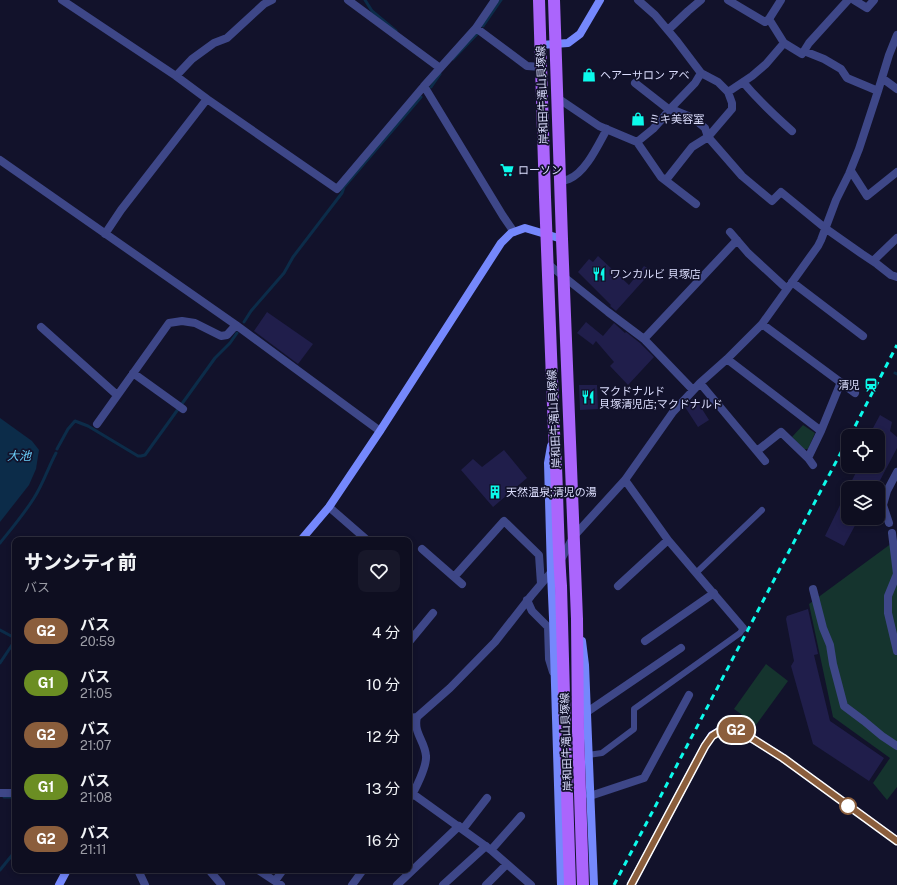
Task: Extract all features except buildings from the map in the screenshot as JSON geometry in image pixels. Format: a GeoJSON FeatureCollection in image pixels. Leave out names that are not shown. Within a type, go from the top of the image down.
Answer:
{"type":"FeatureCollection","features":[{"type":"Feature","properties":{"kind":"main road","name":"岸和田牛滝山貝塚線"},"geometry":{"type":"LineString","coordinates":[[539,0],[554,432],[557,462],[570,885]]}},
{"type":"Feature","properties":{"kind":"main road","name":"岸和田牛滝山貝塚線"},"geometry":{"type":"LineString","coordinates":[[554,0],[563,277],[577,619],[578,731],[583,885]]}},
{"type":"Feature","properties":{"kind":"street"},"geometry":{"type":"LineString","coordinates":[[62,0],[176,76],[337,189],[424,86],[476,28],[495,0]]}},
{"type":"Feature","properties":{"kind":"street"},"geometry":{"type":"LineString","coordinates":[[176,76],[192,60],[214,43],[227,38],[264,4],[272,0]]}},
{"type":"Feature","properties":{"kind":"street"},"geometry":{"type":"LineString","coordinates":[[348,0],[440,68]]}},
{"type":"Feature","properties":{"kind":"street"},"geometry":{"type":"LineString","coordinates":[[540,45],[568,43],[580,34],[600,0]]}},
{"type":"Feature","properties":{"kind":"street"},"geometry":{"type":"LineString","coordinates":[[638,0],[655,15],[668,30],[701,73],[718,82],[728,92],[732,103],[732,109],[708,137],[692,147],[666,180]]}},
{"type":"Feature","properties":{"kind":"street"},"geometry":{"type":"LineString","coordinates":[[668,30],[701,0]]}},
{"type":"Feature","properties":{"kind":"street"},"geometry":{"type":"LineString","coordinates":[[728,0],[765,22],[769,19],[781,0]]}},
{"type":"Feature","properties":{"kind":"street"},"geometry":{"type":"LineString","coordinates":[[769,19],[784,43],[802,54],[809,43],[848,0]]}},
{"type":"Feature","properties":{"kind":"street"},"geometry":{"type":"LineString","coordinates":[[854,0],[867,8],[874,0]]}},
{"type":"Feature","properties":{"kind":"street"},"geometry":{"type":"LineString","coordinates":[[476,28],[527,66],[541,67]]}},
{"type":"Feature","properties":{"kind":"street"},"geometry":{"type":"LineString","coordinates":[[412,794],[425,763],[426,756],[413,718],[450,688],[495,642],[527,600],[559,563],[574,536],[625,480],[673,412],[700,383],[727,359],[762,324],[818,246],[836,200],[851,171],[897,35]]}},
{"type":"Feature","properties":{"kind":"street"},"geometry":{"type":"LineString","coordinates":[[728,92],[752,76],[766,64],[784,43]]}},
{"type":"Feature","properties":{"kind":"street"},"geometry":{"type":"LineString","coordinates":[[804,51],[824,59],[841,69],[847,78],[878,91]]}},
{"type":"Feature","properties":{"kind":"street"},"geometry":{"type":"LineString","coordinates":[[637,142],[653,129],[695,83],[701,73]]}},
{"type":"Feature","properties":{"kind":"street"},"geometry":{"type":"LineString","coordinates":[[882,78],[897,90]]}},
{"type":"Feature","properties":{"kind":"street"},"geometry":{"type":"LineString","coordinates":[[743,82],[765,106],[792,130]]}},
{"type":"Feature","properties":{"kind":"street"},"geometry":{"type":"LineString","coordinates":[[635,83],[667,108],[693,118],[705,128],[708,137],[742,176],[772,201],[781,192],[825,228],[891,275],[897,277]]}},
{"type":"Feature","properties":{"kind":"street"},"geometry":{"type":"LineString","coordinates":[[424,86],[514,232]]}},
{"type":"Feature","properties":{"kind":"street"},"geometry":{"type":"LineString","coordinates":[[105,234],[121,210],[207,99]]}},
{"type":"Feature","properties":{"kind":"street"},"geometry":{"type":"LineString","coordinates":[[557,100],[562,101],[600,126],[637,142],[661,177],[696,204]]}},
{"type":"Feature","properties":{"kind":"street"},"geometry":{"type":"LineString","coordinates":[[560,182],[570,179],[582,169],[591,157],[607,129]]}},
{"type":"Feature","properties":{"kind":"street"},"geometry":{"type":"LineString","coordinates":[[0,160],[236,325],[380,431]]}},
{"type":"Feature","properties":{"kind":"street"},"geometry":{"type":"LineString","coordinates":[[851,171],[867,196],[897,172]]}},
{"type":"Feature","properties":{"kind":"street"},"geometry":{"type":"LineString","coordinates":[[304,537],[329,507],[380,431],[501,243],[514,232],[525,228],[562,240]]}},
{"type":"Feature","properties":{"kind":"street"},"geometry":{"type":"LineString","coordinates":[[730,232],[748,252],[790,285],[863,336]]}},
{"type":"Feature","properties":{"kind":"street"},"geometry":{"type":"LineString","coordinates":[[873,261],[897,238]]}},
{"type":"Feature","properties":{"kind":"street"},"geometry":{"type":"LineString","coordinates":[[644,339],[737,240]]}},
{"type":"Feature","properties":{"kind":"street"},"geometry":{"type":"LineString","coordinates":[[548,264],[644,339],[693,390]]}},
{"type":"Feature","properties":{"kind":"street"},"geometry":{"type":"LineString","coordinates":[[96,424],[169,323],[182,321],[195,323],[221,336],[227,335],[236,325]]}},
{"type":"Feature","properties":{"kind":"street"},"geometry":{"type":"LineString","coordinates":[[762,324],[855,393]]}},
{"type":"Feature","properties":{"kind":"street"},"geometry":{"type":"LineString","coordinates":[[41,327],[117,395]]}},
{"type":"Feature","properties":{"kind":"street"},"geometry":{"type":"LineString","coordinates":[[727,359],[821,431]]}},
{"type":"Feature","properties":{"kind":"street"},"geometry":{"type":"LineString","coordinates":[[133,373],[180,407]]}},
{"type":"Feature","properties":{"kind":"street"},"geometry":{"type":"LineString","coordinates":[[757,450],[781,432],[810,462],[841,382]]}},
{"type":"Feature","properties":{"kind":"street"},"geometry":{"type":"LineString","coordinates":[[700,383],[765,461]]}},
{"type":"Feature","properties":{"kind":"street"},"geometry":{"type":"LineString","coordinates":[[554,432],[548,463],[550,573],[554,618],[561,885]]}},
{"type":"Feature","properties":{"kind":"street"},"geometry":{"type":"LineString","coordinates":[[889,524],[883,505],[887,491],[897,472]]}},
{"type":"Feature","properties":{"kind":"street"},"geometry":{"type":"LineString","coordinates":[[625,480],[668,540],[743,628]]}},
{"type":"Feature","properties":{"kind":"street"},"geometry":{"type":"LineString","coordinates":[[329,507],[364,537]]}},
{"type":"Feature","properties":{"kind":"street"},"geometry":{"type":"LineString","coordinates":[[454,577],[504,521],[539,555],[541,584]]}},
{"type":"Feature","properties":{"kind":"street"},"geometry":{"type":"LineString","coordinates":[[892,533],[897,574],[888,596],[888,613],[897,651]]}},
{"type":"Feature","properties":{"kind":"street"},"geometry":{"type":"LineString","coordinates":[[618,586],[668,540]]}},
{"type":"Feature","properties":{"kind":"street"},"geometry":{"type":"LineString","coordinates":[[422,549],[462,584]]}},
{"type":"Feature","properties":{"kind":"street"},"geometry":{"type":"LineString","coordinates":[[575,560],[585,666],[594,885]]}},
{"type":"Feature","properties":{"kind":"street"},"geometry":{"type":"LineString","coordinates":[[813,589],[823,628],[830,645],[833,664],[844,706],[897,746]]}},
{"type":"Feature","properties":{"kind":"street"},"geometry":{"type":"LineString","coordinates":[[645,641],[714,593]]}},
{"type":"Feature","properties":{"kind":"street"},"geometry":{"type":"LineString","coordinates":[[527,600],[532,611],[548,627],[549,658],[555,681]]}},
{"type":"Feature","properties":{"kind":"street"},"geometry":{"type":"LineString","coordinates":[[412,638],[433,613]]}},
{"type":"Feature","properties":{"kind":"street"},"geometry":{"type":"LineString","coordinates":[[587,712],[680,648]]}},
{"type":"Feature","properties":{"kind":"street"},"geometry":{"type":"LineString","coordinates":[[590,796],[644,778],[688,695]]}},
{"type":"Feature","properties":{"kind":"street"},"geometry":{"type":"LineString","coordinates":[[631,885],[705,746],[712,736],[723,729],[733,729],[745,734],[783,758],[897,841]]}},
{"type":"Feature","properties":{"kind":"street"},"geometry":{"type":"LineString","coordinates":[[0,793],[12,793]]}},
{"type":"Feature","properties":{"kind":"street"},"geometry":{"type":"LineString","coordinates":[[412,797],[489,848],[531,885]]}},
{"type":"Feature","properties":{"kind":"street"},"geometry":{"type":"LineString","coordinates":[[412,872],[461,828],[487,798]]}},
{"type":"Feature","properties":{"kind":"street"},"geometry":{"type":"LineString","coordinates":[[443,885],[489,848],[521,816]]}},
{"type":"Feature","properties":{"kind":"street"},"geometry":{"type":"LineString","coordinates":[[486,885],[507,864]]}},
{"type":"Feature","properties":{"kind":"street"},"geometry":{"type":"LineString","coordinates":[[59,885],[65,873]]}},
{"type":"Feature","properties":{"kind":"street"},"geometry":{"type":"LineString","coordinates":[[139,873],[145,885]]}},
{"type":"Feature","properties":{"kind":"street"},"geometry":{"type":"LineString","coordinates":[[212,873],[221,884]]}},
{"type":"Feature","properties":{"kind":"street"},"geometry":{"type":"LineString","coordinates":[[263,873],[278,883],[282,873]]}},
{"type":"Feature","properties":{"kind":"street"},"geometry":{"type":"LineString","coordinates":[[352,885],[361,873]]}},
{"type":"Feature","properties":{"kind":"street"},"geometry":{"type":"LineString","coordinates":[[397,885],[410,873]]}},
{"type":"Feature","properties":{"kind":"lane"},"geometry":{"type":"LineString","coordinates":[[696,572],[762,510]]}},
{"type":"Feature","properties":{"kind":"lane"},"geometry":{"type":"LineString","coordinates":[[588,755],[602,753],[634,729],[634,709],[740,633],[743,628]]}},
{"type":"Feature","properties":{"kind":"green space"},"geometry":{"type":"Polygon","coordinates":[[[803,425],[815,433],[808,449],[804,449],[792,437],[803,425]]]}},
{"type":"Feature","properties":{"kind":"green space"},"geometry":{"type":"Polygon","coordinates":[[[892,543],[897,547],[897,787],[887,800],[873,783],[890,758],[833,717],[809,604],[892,543]]]}},
{"type":"Feature","properties":{"kind":"green space"},"geometry":{"type":"Polygon","coordinates":[[[766,664],[788,681],[756,725],[734,709],[766,664]]]}},
{"type":"Feature","properties":{"kind":"water","name":"大池"},"geometry":{"type":"Polygon","coordinates":[[[0,418],[32,441],[39,450],[36,469],[29,485],[0,522],[0,418]]]}},
{"type":"Feature","properties":{"kind":"waterway"},"geometry":{"type":"LineString","coordinates":[[365,0],[372,11],[396,31]]}},
{"type":"Feature","properties":{"kind":"waterway"},"geometry":{"type":"LineString","coordinates":[[483,26],[501,0]]}},
{"type":"Feature","properties":{"kind":"waterway"},"geometry":{"type":"LineString","coordinates":[[453,59],[478,33]]}},
{"type":"Feature","properties":{"kind":"waterway"},"geometry":{"type":"LineString","coordinates":[[431,87],[440,74]]}},
{"type":"Feature","properties":{"kind":"waterway"},"geometry":{"type":"LineString","coordinates":[[244,322],[251,311],[284,273],[293,257],[342,193],[344,187],[421,97]]}},
{"type":"Feature","properties":{"kind":"waterway"},"geometry":{"type":"LineString","coordinates":[[57,449],[68,429],[75,421],[88,426],[138,456],[145,455],[215,358],[230,343],[237,333]]}},
{"type":"Feature","properties":{"kind":"waterway"},"geometry":{"type":"LineString","coordinates":[[0,543],[34,498],[56,453]]}},
{"type":"Feature","properties":{"kind":"waterway"},"geometry":{"type":"LineString","coordinates":[[0,630],[12,636]]}},
{"type":"Feature","properties":{"kind":"waterway"},"geometry":{"type":"LineString","coordinates":[[0,663],[12,645]]}},
{"type":"Feature","properties":{"kind":"waterway"},"geometry":{"type":"LineString","coordinates":[[4,797],[12,797]]}},
{"type":"Feature","properties":{"kind":"waterway"},"geometry":{"type":"LineString","coordinates":[[0,870],[12,855]]}},
{"type":"Feature","properties":{"kind":"railway"},"geometry":{"type":"LineString","coordinates":[[854,429],[897,345]]}},
{"type":"Feature","properties":{"kind":"railway"},"geometry":{"type":"LineString","coordinates":[[614,885],[841,452]]}},
{"type":"Feature","properties":{"kind":"bus line","name":"G2"},"geometry":{"type":"LineString","coordinates":[[631,885],[705,746],[712,736],[723,729],[733,729],[745,734],[783,758],[897,841]]}},
{"type":"Feature","properties":{"kind":"place","name":"ヘアーサロン アベ"},"geometry":{"type":"Point","coordinates":[589,75]}},
{"type":"Feature","properties":{"kind":"place","name":"ミキ美容室"},"geometry":{"type":"Point","coordinates":[638,119]}},
{"type":"Feature","properties":{"kind":"place","name":"ローソン"},"geometry":{"type":"Point","coordinates":[507,170]}},
{"type":"Feature","properties":{"kind":"place","name":"ワンカルビ 貝塚店"},"geometry":{"type":"Point","coordinates":[599,274]}},
{"type":"Feature","properties":{"kind":"place","name":"清児"},"geometry":{"type":"Point","coordinates":[871,385]}},
{"type":"Feature","properties":{"kind":"place","name":"マクドナルド 貝塚清児店;マクドナルド"},"geometry":{"type":"Point","coordinates":[588,397]}},
{"type":"Feature","properties":{"kind":"place","name":"天然温泉;清児の湯"},"geometry":{"type":"Point","coordinates":[495,492]}}]}
